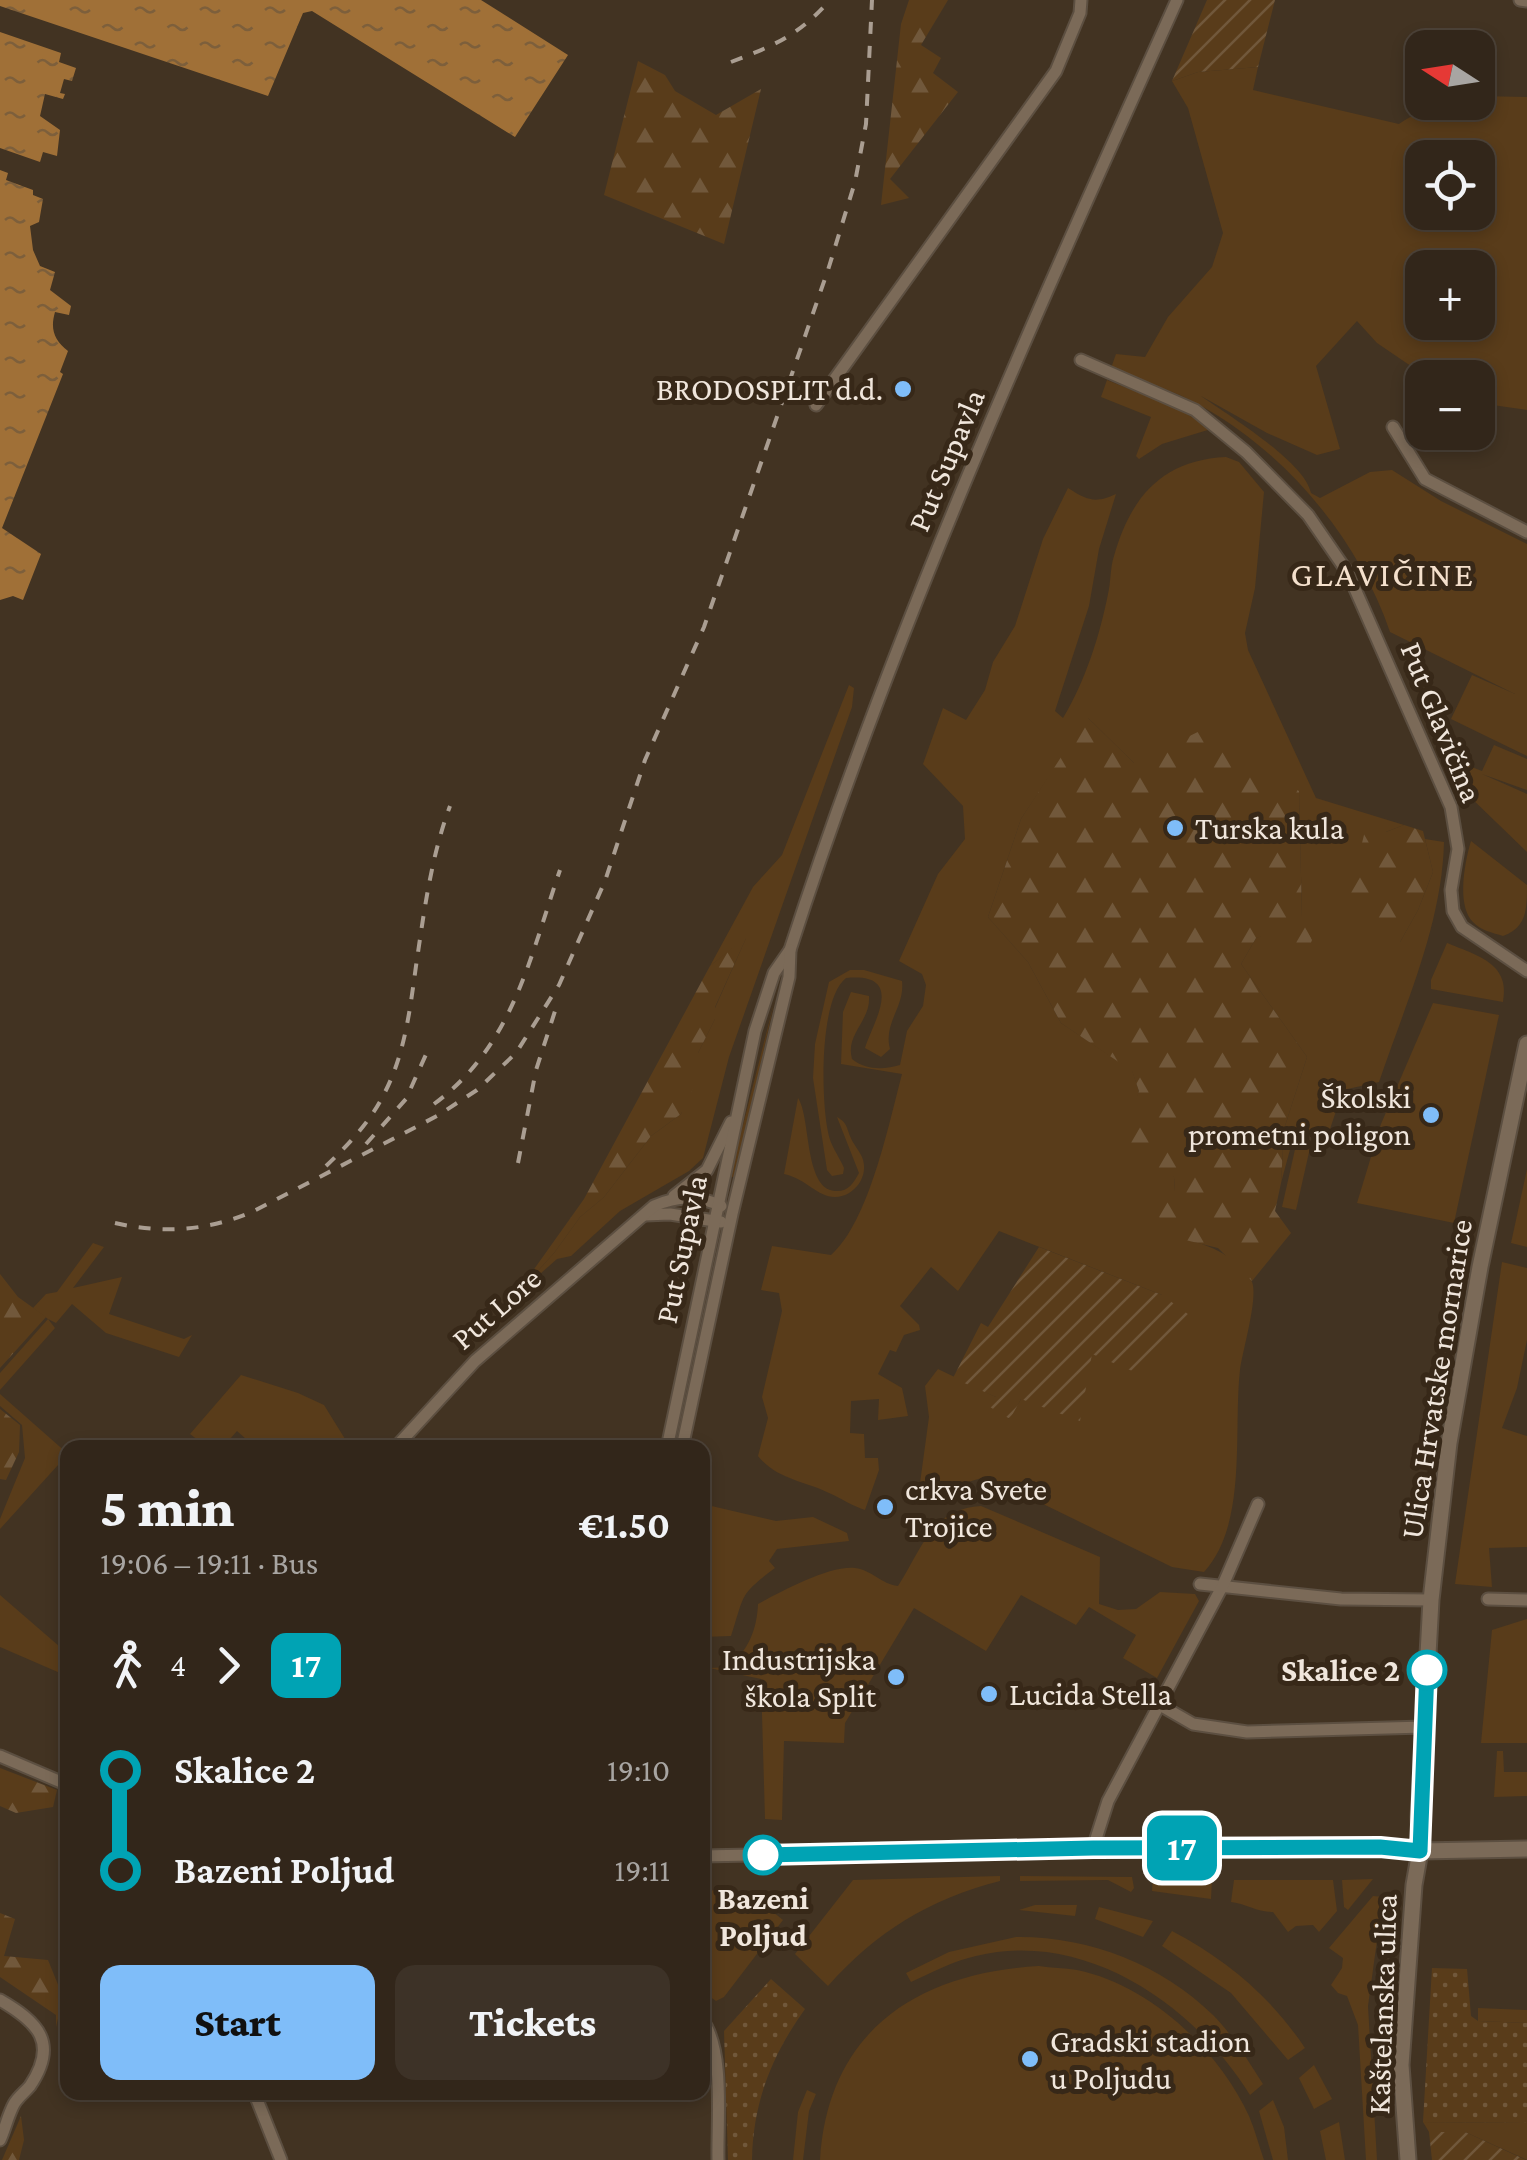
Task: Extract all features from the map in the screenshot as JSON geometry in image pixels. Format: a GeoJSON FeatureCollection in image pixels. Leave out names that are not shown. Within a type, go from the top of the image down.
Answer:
{"type":"FeatureCollection","features":[{"type":"Feature","properties":{"kind":"main road","name":"Ulica Hrvatske mornarice"},"geometry":{"type":"LineString","coordinates":[[1420,1851],[1431,1600],[1449,1443],[1480,1267],[1527,1044]]}},
{"type":"Feature","properties":{"kind":"main road"},"geometry":{"type":"LineString","coordinates":[[1420,1851],[1527,1849]]}},
{"type":"Feature","properties":{"kind":"main road","name":"Kaštelanska ulica"},"geometry":{"type":"LineString","coordinates":[[1408,2160],[1401,2065],[1420,1851]]}},
{"type":"Feature","properties":{"kind":"street"},"geometry":{"type":"LineString","coordinates":[[816,405],[1056,71],[1080,13],[1081,0]]}},
{"type":"Feature","properties":{"kind":"street","name":"Put Supavla"},"geometry":{"type":"LineString","coordinates":[[668,1440],[755,1031],[769,988],[790,950],[849,776],[960,495],[1177,0]]}},
{"type":"Feature","properties":{"kind":"street","name":"Put Glavičina"},"geometry":{"type":"LineString","coordinates":[[1080,360],[1195,410],[1246,452],[1308,515],[1348,572],[1451,807],[1458,849],[1451,890],[1453,911],[1462,927],[1527,971]]}},
{"type":"Feature","properties":{"kind":"street"},"geometry":{"type":"LineString","coordinates":[[1393,427],[1425,479],[1527,532]]}},
{"type":"Feature","properties":{"kind":"street","name":"Put Supavla"},"geometry":{"type":"LineString","coordinates":[[684,1440],[732,1214],[789,977],[790,950]]}},
{"type":"Feature","properties":{"kind":"street","name":"Put Lore"},"geometry":{"type":"LineString","coordinates":[[402,1440],[476,1361],[641,1216],[708,1170],[738,1109]]}},
{"type":"Feature","properties":{"kind":"street"},"geometry":{"type":"LineString","coordinates":[[641,1216],[670,1214],[715,1222],[732,1214],[718,1204],[692,1197],[668,1200]]}},
{"type":"Feature","properties":{"kind":"street"},"geometry":{"type":"LineString","coordinates":[[1093,1848],[1108,1801],[1223,1585],[1258,1504]]}},
{"type":"Feature","properties":{"kind":"street"},"geometry":{"type":"LineString","coordinates":[[1200,1584],[1340,1599],[1431,1600]]}},
{"type":"Feature","properties":{"kind":"street"},"geometry":{"type":"LineString","coordinates":[[1488,1599],[1527,1600]]}},
{"type":"Feature","properties":{"kind":"street"},"geometry":{"type":"LineString","coordinates":[[1160,1705],[1193,1724],[1246,1732],[1424,1727]]}},
{"type":"Feature","properties":{"kind":"street"},"geometry":{"type":"LineString","coordinates":[[0,1757],[60,1782]]}},
{"type":"Feature","properties":{"kind":"street"},"geometry":{"type":"LineString","coordinates":[[710,1856],[1093,1848],[1380,1847],[1420,1851]]}},
{"type":"Feature","properties":{"kind":"street"},"geometry":{"type":"LineString","coordinates":[[0,2000],[31,2018],[43,2037],[42,2062],[30,2086],[14,2104],[0,2140]]}},
{"type":"Feature","properties":{"kind":"street"},"geometry":{"type":"LineString","coordinates":[[710,2032],[716,2059],[718,2160]]}},
{"type":"Feature","properties":{"kind":"street"},"geometry":{"type":"LineString","coordinates":[[257,2100],[281,2160]]}},
{"type":"Feature","properties":{"kind":"green space"},"geometry":{"type":"Polygon","coordinates":[[[909,0],[948,0],[921,45],[941,58],[933,73],[958,92],[890,179],[909,198],[881,205],[901,24],[909,0]]]}},
{"type":"Feature","properties":{"kind":"green space"},"geometry":{"type":"Polygon","coordinates":[[[1207,0],[1275,0],[1258,67],[1198,72],[1172,81],[1207,0]]]}},
{"type":"Feature","properties":{"kind":"green space"},"geometry":{"type":"Polygon","coordinates":[[[638,61],[665,75],[675,91],[716,115],[761,89],[724,244],[604,195],[638,61]]]}},
{"type":"Feature","properties":{"kind":"green space"},"geometry":{"type":"Polygon","coordinates":[[[1258,67],[1253,90],[1399,124],[1406,120],[1495,120],[1495,96],[1527,97],[1527,410],[1495,405],[1495,360],[1405,362],[1377,343],[1357,321],[1316,366],[1340,449],[1317,455],[1267,433],[1201,396],[1281,454],[1305,480],[1311,493],[1320,498],[1370,472],[1392,470],[1441,501],[1527,544],[1527,756],[1451,719],[1472,675],[1515,694],[1390,632],[1360,565],[1339,533],[1291,475],[1263,449],[1192,401],[1110,371],[1116,354],[1145,357],[1168,317],[1212,267],[1223,233],[1188,108],[1172,81],[1198,72],[1258,67]]]}},
{"type":"Feature","properties":{"kind":"green space"},"geometry":{"type":"Polygon","coordinates":[[[1107,380],[1179,409],[1211,429],[1162,444],[1139,459],[1136,456],[1151,417],[1101,397],[1107,380]]]}},
{"type":"Feature","properties":{"kind":"green space"},"geometry":{"type":"Polygon","coordinates":[[[1226,457],[1239,462],[1264,492],[1255,588],[1245,633],[1248,650],[1316,798],[1404,825],[1386,832],[1400,942],[1433,872],[1425,839],[1444,842],[1437,904],[1429,934],[1379,1082],[1343,1090],[1327,1138],[1295,1131],[1281,1183],[1284,1129],[1307,1057],[1241,964],[1256,938],[1302,919],[1299,791],[1134,763],[1088,718],[1021,819],[988,917],[1028,962],[1061,1023],[1132,1070],[1139,1091],[1131,1119],[1174,1177],[1175,1190],[1165,1234],[1223,1254],[1251,1280],[1250,1323],[1240,1370],[1233,1503],[1218,1552],[1204,1572],[1172,1567],[988,1477],[925,1493],[920,1483],[929,1417],[925,1386],[938,1369],[996,1397],[1009,1419],[1021,1399],[1092,1353],[1162,1295],[999,1231],[958,1291],[931,1267],[900,1306],[920,1330],[904,1335],[896,1352],[890,1350],[878,1374],[902,1388],[908,1416],[878,1420],[879,1399],[851,1401],[850,1433],[864,1434],[865,1458],[878,1458],[879,1470],[865,1510],[782,1475],[758,1456],[768,1418],[762,1397],[782,1311],[779,1293],[761,1290],[772,1246],[831,1255],[856,1220],[876,1170],[902,1074],[841,1064],[843,1012],[851,992],[869,996],[869,1005],[852,1042],[852,1059],[875,1068],[900,1065],[907,1031],[923,1006],[926,985],[922,974],[899,961],[938,874],[965,839],[963,806],[923,764],[943,708],[966,720],[985,690],[993,662],[1015,626],[1043,539],[1068,488],[1091,499],[1116,494],[1099,549],[1089,606],[1055,711],[1063,718],[1091,658],[1121,535],[1140,499],[1167,474],[1184,465],[1226,457]]]}},
{"type":"Feature","properties":{"kind":"green space"},"geometry":{"type":"Polygon","coordinates":[[[849,685],[854,688],[852,707],[729,1057],[703,1158],[689,1171],[620,1211],[571,1256],[557,1259],[515,1296],[580,1217],[604,1197],[651,1136],[681,1114],[698,1053],[746,938],[710,966],[753,887],[782,855],[849,685]]]}},
{"type":"Feature","properties":{"kind":"green space"},"geometry":{"type":"Polygon","coordinates":[[[1087,717],[1134,763],[1206,728],[1299,791],[1302,918],[1312,940],[1304,961],[1276,932],[1256,938],[1241,964],[1307,1057],[1284,1129],[1275,1211],[1291,1233],[1252,1281],[1218,1248],[1165,1235],[1157,1210],[1175,1190],[1174,1177],[1115,1156],[1139,1091],[1132,1071],[1061,1023],[1028,962],[988,917],[1021,819],[1087,717]]]}},
{"type":"Feature","properties":{"kind":"green space"},"geometry":{"type":"Polygon","coordinates":[[[1494,745],[1527,759],[1527,790],[1482,774],[1527,794],[1527,852],[1467,794],[1448,758],[1482,771],[1494,745]]]}},
{"type":"Feature","properties":{"kind":"green space"},"geometry":{"type":"Polygon","coordinates":[[[1404,825],[1423,831],[1433,872],[1400,942],[1388,946],[1361,926],[1347,903],[1365,831],[1386,832],[1404,825]]]}},
{"type":"Feature","properties":{"kind":"green space"},"geometry":{"type":"Polygon","coordinates":[[[1471,841],[1527,885],[1521,922],[1503,936],[1479,927],[1468,914],[1463,883],[1471,841]]]}},
{"type":"Feature","properties":{"kind":"green space"},"geometry":{"type":"Polygon","coordinates":[[[747,936],[715,1007],[715,1019],[698,1053],[701,1071],[681,1114],[651,1136],[604,1197],[580,1217],[515,1296],[584,1199],[710,966],[747,936]]]}},
{"type":"Feature","properties":{"kind":"green space"},"geometry":{"type":"Polygon","coordinates":[[[1447,943],[1480,957],[1496,969],[1502,978],[1503,1002],[1431,989],[1447,943]]]}},
{"type":"Feature","properties":{"kind":"green space"},"geometry":{"type":"Polygon","coordinates":[[[850,970],[902,981],[902,990],[889,1031],[890,1049],[881,1057],[865,1048],[879,1013],[881,991],[876,983],[865,978],[846,978],[837,989],[824,1050],[824,1097],[829,1137],[844,1168],[843,1174],[832,1176],[827,1170],[813,1078],[815,1044],[829,982],[850,970]]]}},
{"type":"Feature","properties":{"kind":"green space"},"geometry":{"type":"Polygon","coordinates":[[[774,1003],[736,1178],[730,1176],[774,1003]]]}},
{"type":"Feature","properties":{"kind":"green space","name":"Školski prometni poligon"},"geometry":{"type":"Polygon","coordinates":[[[1433,1003],[1499,1015],[1454,1223],[1357,1203],[1381,1124],[1433,1003]]]}},
{"type":"Feature","properties":{"kind":"green space"},"geometry":{"type":"Polygon","coordinates":[[[798,1098],[813,1166],[825,1187],[843,1190],[859,1173],[837,1117],[846,1125],[862,1157],[864,1171],[859,1184],[842,1196],[829,1196],[784,1174],[798,1098]]]}},
{"type":"Feature","properties":{"kind":"green space"},"geometry":{"type":"Polygon","coordinates":[[[1296,1145],[1310,1148],[1296,1210],[1282,1207],[1296,1145]]]}},
{"type":"Feature","properties":{"kind":"green space"},"geometry":{"type":"Polygon","coordinates":[[[1527,1169],[1527,1247],[1511,1243],[1527,1169]]]}},
{"type":"Feature","properties":{"kind":"green space"},"geometry":{"type":"Polygon","coordinates":[[[93,1243],[104,1247],[73,1288],[122,1277],[109,1314],[184,1339],[192,1335],[179,1357],[106,1333],[72,1304],[56,1323],[33,1308],[46,1294],[57,1292],[93,1243]]]}},
{"type":"Feature","properties":{"kind":"green space"},"geometry":{"type":"Polygon","coordinates":[[[1039,1247],[1162,1295],[1196,1320],[1137,1373],[1092,1354],[1080,1421],[1021,1399],[1010,1419],[990,1407],[996,1397],[953,1378],[981,1323],[988,1327],[1039,1247]]]}},
{"type":"Feature","properties":{"kind":"green space"},"geometry":{"type":"Polygon","coordinates":[[[1502,1262],[1527,1268],[1527,1340],[1517,1388],[1502,1428],[1527,1436],[1527,1547],[1489,1548],[1492,1587],[1455,1584],[1502,1262]]]}},
{"type":"Feature","properties":{"kind":"green space"},"geometry":{"type":"Polygon","coordinates":[[[0,1274],[18,1297],[46,1317],[0,1368],[0,1274]]]}},
{"type":"Feature","properties":{"kind":"green space"},"geometry":{"type":"Polygon","coordinates":[[[48,1319],[55,1328],[0,1390],[0,1373],[48,1319]]]}},
{"type":"Feature","properties":{"kind":"green space"},"geometry":{"type":"Polygon","coordinates":[[[241,1375],[324,1405],[346,1440],[247,1440],[237,1431],[229,1440],[198,1440],[190,1434],[241,1375]]]}},
{"type":"Feature","properties":{"kind":"green space"},"geometry":{"type":"Polygon","coordinates":[[[0,1394],[60,1447],[60,1463],[0,1529],[0,1519],[25,1458],[22,1425],[0,1406],[0,1394]]]}},
{"type":"Feature","properties":{"kind":"green space"},"geometry":{"type":"Polygon","coordinates":[[[0,1409],[20,1425],[19,1452],[6,1480],[0,1479],[0,1409]]]}},
{"type":"Feature","properties":{"kind":"green space"},"geometry":{"type":"Polygon","coordinates":[[[710,1506],[776,1521],[813,1517],[847,1533],[849,1541],[777,1549],[769,1561],[775,1568],[745,1596],[731,1636],[710,1637],[710,1506]]]}},
{"type":"Feature","properties":{"kind":"green space"},"geometry":{"type":"Polygon","coordinates":[[[981,1506],[1100,1557],[1099,1604],[1118,1610],[1136,1609],[1160,1592],[1195,1594],[1199,1601],[1157,1678],[1123,1658],[1136,1635],[1089,1607],[1076,1625],[1021,1595],[986,1651],[914,1608],[845,1723],[844,1743],[784,1741],[782,1820],[765,1819],[761,1679],[710,1668],[729,1667],[741,1654],[753,1631],[758,1604],[805,1580],[855,1568],[898,1586],[930,1533],[950,1515],[981,1506]]]}},
{"type":"Feature","properties":{"kind":"green space"},"geometry":{"type":"Polygon","coordinates":[[[0,1595],[60,1647],[60,1673],[0,1647],[0,1595]]]}},
{"type":"Feature","properties":{"kind":"green space"},"geometry":{"type":"Polygon","coordinates":[[[1527,1619],[1527,1743],[1481,1743],[1492,1630],[1527,1619]]]}},
{"type":"Feature","properties":{"kind":"green space"},"geometry":{"type":"Polygon","coordinates":[[[1497,1751],[1503,1751],[1504,1772],[1527,1772],[1527,1796],[1494,1797],[1497,1751]]]}},
{"type":"Feature","properties":{"kind":"green space"},"geometry":{"type":"Polygon","coordinates":[[[0,1768],[57,1790],[53,1807],[16,1813],[0,1806],[0,1768]]]}},
{"type":"Feature","properties":{"kind":"green space"},"geometry":{"type":"Polygon","coordinates":[[[1000,1876],[1000,1881],[950,1897],[905,1920],[865,1949],[828,1986],[795,1954],[853,1880],[1000,1876]]]}},
{"type":"Feature","properties":{"kind":"green space"},"geometry":{"type":"Polygon","coordinates":[[[1020,1876],[1132,1877],[1134,1888],[1131,1892],[1108,1880],[1020,1881],[1020,1876]]]}},
{"type":"Feature","properties":{"kind":"green space"},"geometry":{"type":"Polygon","coordinates":[[[1153,1876],[1212,1879],[1211,1899],[1152,1891],[1153,1876]]]}},
{"type":"Feature","properties":{"kind":"green space"},"geometry":{"type":"Polygon","coordinates":[[[1373,1879],[1348,1910],[1344,1907],[1342,1880],[1373,1879]]]}},
{"type":"Feature","properties":{"kind":"green space"},"geometry":{"type":"Polygon","coordinates":[[[1234,1880],[1333,1880],[1337,1911],[1319,1932],[1313,1925],[1296,1926],[1288,1932],[1273,1912],[1231,1902],[1234,1880]]]}},
{"type":"Feature","properties":{"kind":"green space"},"geometry":{"type":"Polygon","coordinates":[[[710,1891],[746,1896],[783,1920],[724,1997],[716,2001],[710,1997],[710,1891]]]}},
{"type":"Feature","properties":{"kind":"green space"},"geometry":{"type":"Polygon","coordinates":[[[1373,1896],[1383,1897],[1368,2006],[1377,2160],[1366,2160],[1358,2025],[1347,1996],[1331,1985],[1342,1968],[1343,1958],[1329,1948],[1373,1896]]]}},
{"type":"Feature","properties":{"kind":"green space"},"geometry":{"type":"Polygon","coordinates":[[[1035,1905],[1077,1905],[1075,1916],[1019,1910],[1035,1905]]]}},
{"type":"Feature","properties":{"kind":"green space"},"geometry":{"type":"Polygon","coordinates":[[[1099,1907],[1153,1921],[1143,1937],[1095,1919],[1099,1907]]]}},
{"type":"Feature","properties":{"kind":"green space"},"geometry":{"type":"Polygon","coordinates":[[[0,1913],[15,1919],[4,1956],[48,1960],[60,1990],[56,2027],[56,2015],[0,1977],[0,1913]]]}},
{"type":"Feature","properties":{"kind":"green space"},"geometry":{"type":"Polygon","coordinates":[[[1172,1931],[1246,1981],[1305,2048],[1288,2060],[1231,1993],[1162,1946],[1172,1931]]]}},
{"type":"Feature","properties":{"kind":"green space"},"geometry":{"type":"Polygon","coordinates":[[[1016,1937],[1096,1948],[1122,1956],[1170,1981],[1220,2023],[1263,2084],[1250,2095],[1227,2062],[1168,2005],[1134,1982],[1097,1965],[1057,1954],[1017,1951],[968,1958],[911,1982],[906,1973],[949,1952],[1016,1937]]]}},
{"type":"Feature","properties":{"kind":"green space","name":"Gradski stadion u Poljudu"},"geometry":{"type":"Polygon","coordinates":[[[1039,1966],[1104,1978],[1155,2005],[1179,2024],[1200,2044],[1236,2091],[1264,2160],[820,2160],[827,2115],[841,2076],[861,2043],[887,2017],[919,1996],[955,1981],[1039,1966]]]}},
{"type":"Feature","properties":{"kind":"green space"},"geometry":{"type":"Polygon","coordinates":[[[1432,1968],[1467,1969],[1471,2016],[1478,2021],[1527,2023],[1527,2123],[1423,2122],[1432,1968]]]}},
{"type":"Feature","properties":{"kind":"green space"},"geometry":{"type":"Polygon","coordinates":[[[771,1979],[805,2009],[766,2080],[756,2118],[752,2160],[728,2160],[724,2031],[771,1979]]]}},
{"type":"Feature","properties":{"kind":"green space"},"geometry":{"type":"Polygon","coordinates":[[[1478,2008],[1527,2010],[1527,2023],[1478,2021],[1478,2008]]]}},
{"type":"Feature","properties":{"kind":"green space"},"geometry":{"type":"Polygon","coordinates":[[[1314,2065],[1332,2099],[1314,2109],[1299,2078],[1314,2065]]]}},
{"type":"Feature","properties":{"kind":"green space"},"geometry":{"type":"Polygon","coordinates":[[[807,2090],[816,2094],[809,2111],[803,2160],[793,2160],[798,2112],[807,2090]]]}},
{"type":"Feature","properties":{"kind":"green space"},"geometry":{"type":"Polygon","coordinates":[[[1273,2100],[1284,2127],[1288,2160],[1273,2160],[1259,2111],[1273,2100]]]}},
{"type":"Feature","properties":{"kind":"green space"},"geometry":{"type":"Polygon","coordinates":[[[21,2116],[24,2140],[19,2160],[2,2160],[21,2116]]]}},
{"type":"Feature","properties":{"kind":"green space"},"geometry":{"type":"Polygon","coordinates":[[[1339,2122],[1345,2160],[1326,2160],[1320,2131],[1339,2122]]]}},
{"type":"Feature","properties":{"kind":"green space"},"geometry":{"type":"Polygon","coordinates":[[[1423,2122],[1527,2123],[1527,2160],[1465,2132],[1429,2132],[1423,2122]]]}},
{"type":"Feature","properties":{"kind":"green space"},"geometry":{"type":"Polygon","coordinates":[[[1429,2132],[1465,2132],[1526,2160],[1432,2160],[1429,2132]]]}},
{"type":"Feature","properties":{"kind":"water"},"geometry":{"type":"Polygon","coordinates":[[[0,0],[481,0],[568,55],[515,137],[312,11],[303,13],[268,96],[0,6],[0,0]]]}},
{"type":"Feature","properties":{"kind":"water"},"geometry":{"type":"Polygon","coordinates":[[[0,32],[61,53],[59,62],[76,68],[72,81],[64,79],[60,93],[65,94],[63,99],[45,94],[40,116],[60,130],[57,156],[43,152],[40,162],[0,148],[0,32]]]}},
{"type":"Feature","properties":{"kind":"water"},"geometry":{"type":"Polygon","coordinates":[[[0,170],[8,173],[6,180],[33,190],[33,195],[43,199],[39,222],[30,226],[33,250],[40,266],[55,272],[50,290],[71,306],[69,315],[55,312],[54,334],[68,351],[60,372],[63,374],[2,528],[41,554],[23,600],[13,596],[0,600],[0,170]]]}},
{"type":"Feature","properties":{"kind":"railway"},"geometry":{"type":"LineString","coordinates":[[731,62],[785,38],[830,0]]}},
{"type":"Feature","properties":{"kind":"railway"},"geometry":{"type":"LineString","coordinates":[[115,1223],[185,1229],[237,1218],[437,1116],[477,1090],[516,1053],[559,985],[605,881],[645,760],[704,627],[828,270],[855,182],[866,124],[872,0]]}},
{"type":"Feature","properties":{"kind":"railway"},"geometry":{"type":"LineString","coordinates":[[326,1166],[372,1114],[397,1063],[409,1015],[433,865],[450,806]]}},
{"type":"Feature","properties":{"kind":"railway"},"geometry":{"type":"LineString","coordinates":[[434,1104],[461,1081],[501,1027],[528,967],[560,870]]}},
{"type":"Feature","properties":{"kind":"railway"},"geometry":{"type":"LineString","coordinates":[[518,1163],[536,1070],[556,1008]]}},
{"type":"Feature","properties":{"kind":"railway"},"geometry":{"type":"LineString","coordinates":[[366,1144],[406,1099],[428,1050]]}},
{"type":"Feature","properties":{"kind":"bus line","name":"17"},"geometry":{"type":"LineString","coordinates":[[763,1855],[1093,1848],[1380,1847],[1420,1851],[1427,1670]]}},
{"type":"Feature","properties":{"kind":"place","name":"BRODOSPLIT d.d."},"geometry":{"type":"Point","coordinates":[903,389]}},
{"type":"Feature","properties":{"kind":"place","name":"Turska kula"},"geometry":{"type":"Point","coordinates":[1175,828]}},
{"type":"Feature","properties":{"kind":"place","name":"Školski prometni poligon"},"geometry":{"type":"Point","coordinates":[1431,1115]}},
{"type":"Feature","properties":{"kind":"place","name":"crkva Svete Trojice"},"geometry":{"type":"Point","coordinates":[885,1507]}},
{"type":"Feature","properties":{"kind":"place","name":"Skalice 2"},"geometry":{"type":"Point","coordinates":[1427,1670]}},
{"type":"Feature","properties":{"kind":"place","name":"Industrijska škola Split"},"geometry":{"type":"Point","coordinates":[896,1677]}},
{"type":"Feature","properties":{"kind":"place","name":"Lucida Stella"},"geometry":{"type":"Point","coordinates":[989,1694]}},
{"type":"Feature","properties":{"kind":"place","name":"Bazeni Poljud"},"geometry":{"type":"Point","coordinates":[763,1855]}},
{"type":"Feature","properties":{"kind":"place","name":"Gradski stadion u Poljudu"},"geometry":{"type":"Point","coordinates":[1030,2059]}},
{"type":"Feature","properties":{"kind":"district","name":"GLAVIČINE"},"geometry":{"type":"Point","coordinates":[1383,574]}}]}
